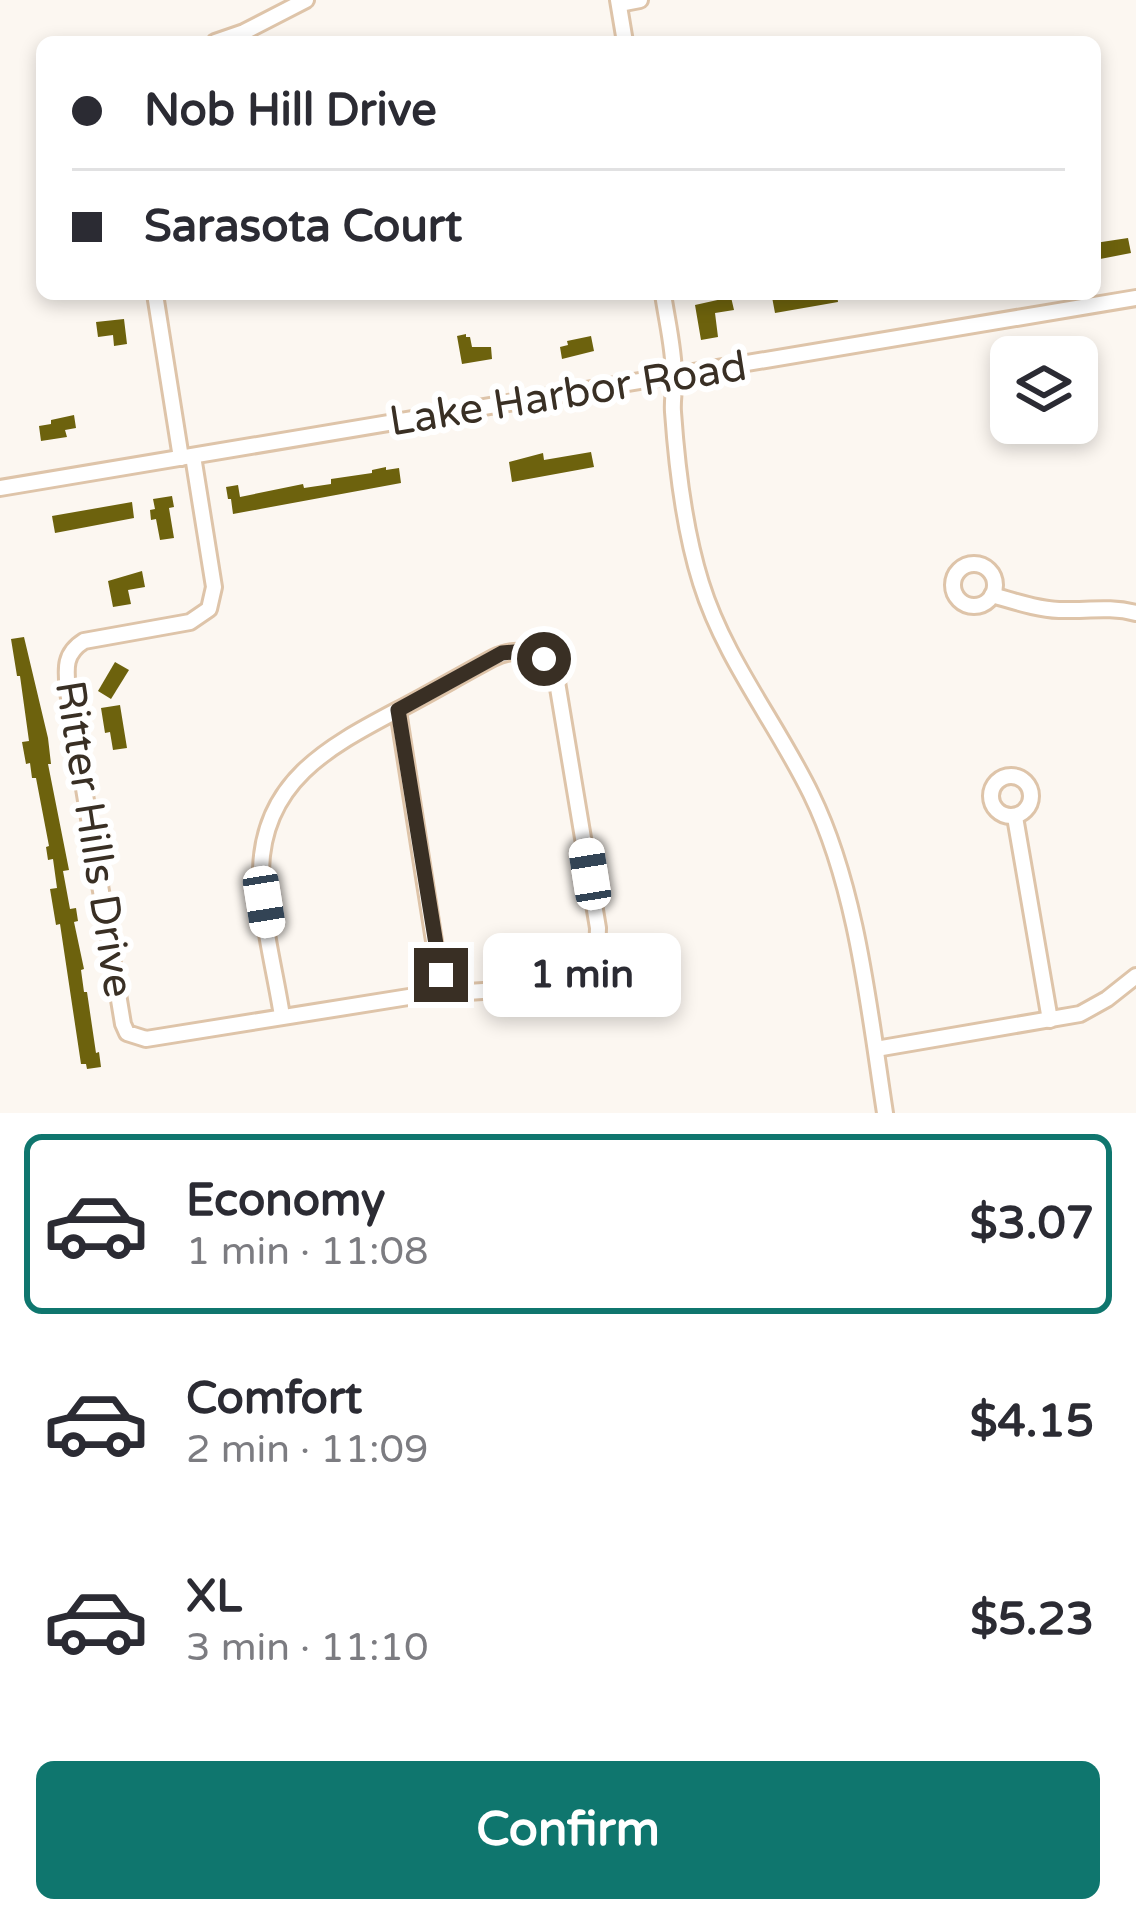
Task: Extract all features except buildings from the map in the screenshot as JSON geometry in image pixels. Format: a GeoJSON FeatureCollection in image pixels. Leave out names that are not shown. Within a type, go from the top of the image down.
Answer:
{"type":"FeatureCollection","features":[{"type":"Feature","properties":{"kind":"street"},"geometry":{"type":"LineString","coordinates":[[232,36],[306,0]]}},
{"type":"Feature","properties":{"kind":"street"},"geometry":{"type":"LineString","coordinates":[[624,36],[619,2],[640,0]]}},
{"type":"Feature","properties":{"kind":"street","name":"Lake Harbor Road"},"geometry":{"type":"LineString","coordinates":[[0,488],[1136,298]]}},
{"type":"Feature","properties":{"kind":"street"},"geometry":{"type":"LineString","coordinates":[[156,300],[187,457]]}},
{"type":"Feature","properties":{"kind":"street"},"geometry":{"type":"LineString","coordinates":[[664,300],[688,535],[699,577],[735,662],[810,792],[831,842],[846,887],[885,1113]]}},
{"type":"Feature","properties":{"kind":"street","name":"Ritter Hills Drive"},"geometry":{"type":"LineString","coordinates":[[187,457],[214,587],[209,610],[190,622],[85,641],[66,661],[123,1024],[127,1033],[146,1039],[282,1016]]}},
{"type":"Feature","properties":{"kind":"street"},"geometry":{"type":"LineString","coordinates":[[992,595],[1027,606],[1136,614]]}},
{"type":"Feature","properties":{"kind":"street"},"geometry":{"type":"LineString","coordinates":[[526,651],[544,659],[560,691],[599,940],[597,956],[589,972],[562,986],[442,992],[282,1016],[262,886],[271,821],[289,787],[320,755],[502,653],[526,651]]}},
{"type":"Feature","properties":{"kind":"street"},"geometry":{"type":"LineString","coordinates":[[398,710],[442,992]]}},
{"type":"Feature","properties":{"kind":"street"},"geometry":{"type":"LineString","coordinates":[[1015,817],[1050,1020]]}},
{"type":"Feature","properties":{"kind":"street"},"geometry":{"type":"LineString","coordinates":[[876,1049],[1080,1014],[1136,976]]}},
{"type":"Feature","properties":{"kind":"route"},"geometry":{"type":"LineString","coordinates":[[441,975],[398,710],[502,653],[526,651],[544,659]]}}]}
